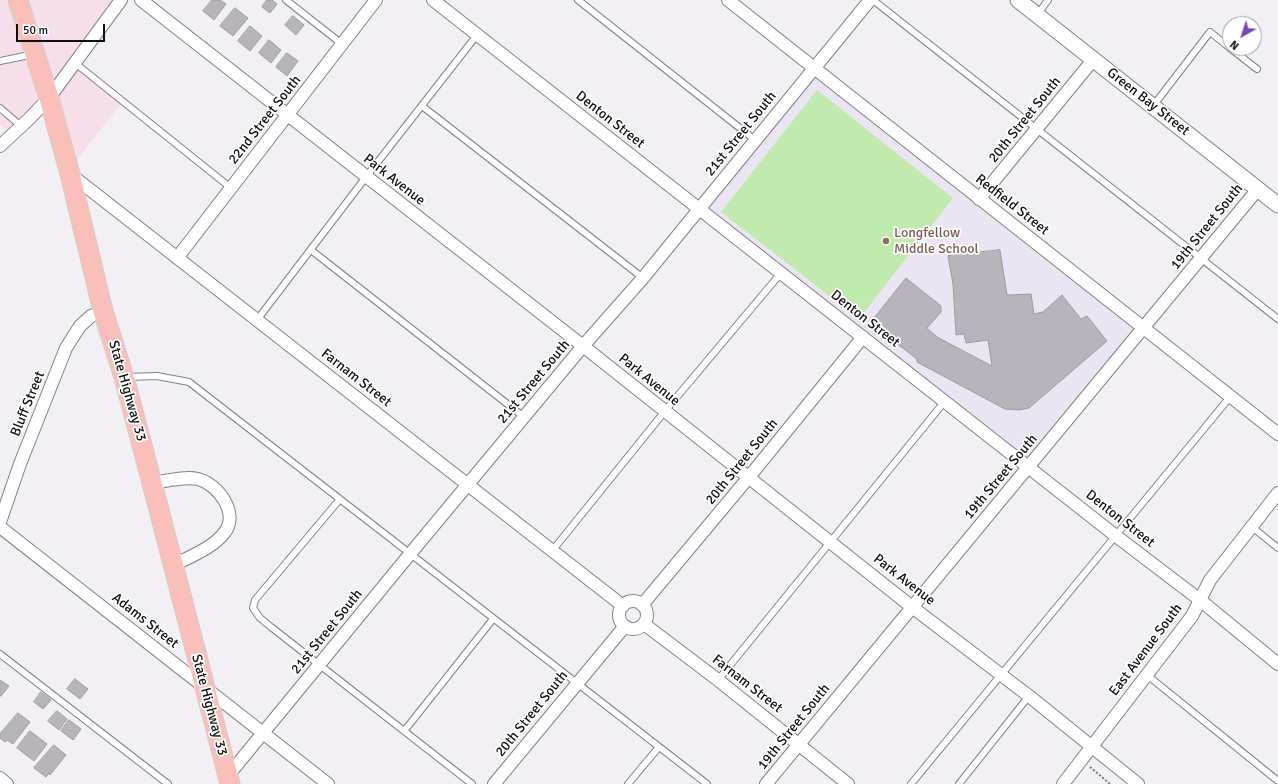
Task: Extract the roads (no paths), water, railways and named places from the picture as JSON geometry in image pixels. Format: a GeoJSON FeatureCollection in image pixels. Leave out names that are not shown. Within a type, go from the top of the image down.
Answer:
{"type":"FeatureCollection","features":[{"type":"Feature","properties":{"kind":"main road","name":"State Highway 33"},"geometry":{"type":"LineString","coordinates":[[18,0],[70,174],[103,310],[124,377],[174,564],[226,781]]}},
{"type":"Feature","properties":{"kind":"street"},"geometry":{"type":"LineString","coordinates":[[0,146],[22,126],[48,98],[121,0]]}},
{"type":"Feature","properties":{"kind":"street","name":"Park Avenue"},"geometry":{"type":"LineString","coordinates":[[141,0],[912,606],[1029,696],[1138,784]]}},
{"type":"Feature","properties":{"kind":"street","name":"22nd Street South"},"geometry":{"type":"LineString","coordinates":[[177,258],[376,0]]}},
{"type":"Feature","properties":{"kind":"street","name":"Denton Street"},"geometry":{"type":"LineString","coordinates":[[433,0],[1116,536],[1200,600],[1278,664]]}},
{"type":"Feature","properties":{"kind":"street","name":"Redfield Street"},"geometry":{"type":"LineString","coordinates":[[728,0],[1278,434]]}},
{"type":"Feature","properties":{"kind":"street","name":"21st Street South"},"geometry":{"type":"LineString","coordinates":[[226,781],[263,733],[410,554],[583,346],[643,278],[871,0]]}},
{"type":"Feature","properties":{"kind":"street","name":"Green Bay Street"},"geometry":{"type":"LineString","coordinates":[[1018,0],[1278,205]]}},
{"type":"Feature","properties":{"kind":"street","name":"20th Street South"},"geometry":{"type":"LineString","coordinates":[[979,199],[1093,60]]}},
{"type":"Feature","properties":{"kind":"street","name":"Farnam Street"},"geometry":{"type":"LineString","coordinates":[[70,174],[623,606]]}},
{"type":"Feature","properties":{"kind":"street","name":"19th Street South"},"geometry":{"type":"LineString","coordinates":[[766,784],[1258,189]]}},
{"type":"Feature","properties":{"kind":"street","name":"Bluff Street"},"geometry":{"type":"LineString","coordinates":[[0,522],[20,464],[66,348],[80,326],[91,316],[103,310]]}},
{"type":"Feature","properties":{"kind":"street","name":"20th Street South"},"geometry":{"type":"LineString","coordinates":[[642,605],[863,337]]}},
{"type":"Feature","properties":{"kind":"street"},"geometry":{"type":"LineString","coordinates":[[152,483],[188,478],[198,479],[205,482],[218,492],[227,506],[230,515],[230,522],[226,530],[217,540],[198,552],[174,564]]}},
{"type":"Feature","properties":{"kind":"street","name":"East Avenue South"},"geometry":{"type":"LineString","coordinates":[[1063,784],[1192,616],[1210,580],[1278,493]]}},
{"type":"Feature","properties":{"kind":"street","name":"Adams Street"},"geometry":{"type":"LineString","coordinates":[[0,527],[204,685],[324,783]]}},
{"type":"Feature","properties":{"kind":"street"},"geometry":{"type":"LineString","coordinates":[[630,602],[639,602],[642,605],[647,612],[644,624],[633,629],[625,626],[620,618],[623,606],[630,602]]}},
{"type":"Feature","properties":{"kind":"street","name":"Farnam Street"},"geometry":{"type":"LineString","coordinates":[[644,624],[718,680],[848,784]]}},
{"type":"Feature","properties":{"kind":"street","name":"20th Street South"},"geometry":{"type":"LineString","coordinates":[[494,784],[625,626]]}},
{"type":"Feature","properties":{"kind":"street"},"geometry":{"type":"LineString","coordinates":[[0,778],[7,784]]}},
{"type":"Feature","properties":{"kind":"lane"},"geometry":{"type":"LineString","coordinates":[[286,0],[342,44]]}},
{"type":"Feature","properties":{"kind":"lane"},"geometry":{"type":"LineString","coordinates":[[578,0],[755,140]]}},
{"type":"Feature","properties":{"kind":"lane"},"geometry":{"type":"LineString","coordinates":[[871,0],[1037,128],[1278,319]]}},
{"type":"Feature","properties":{"kind":"lane"},"geometry":{"type":"LineString","coordinates":[[1036,15],[1048,0]]}},
{"type":"Feature","properties":{"kind":"lane"},"geometry":{"type":"LineString","coordinates":[[1153,106],[1210,32],[1222,42]]}},
{"type":"Feature","properties":{"kind":"lane"},"geometry":{"type":"LineString","coordinates":[[257,320],[477,35]]}},
{"type":"Feature","properties":{"kind":"lane"},"geometry":{"type":"LineString","coordinates":[[0,61],[35,54]]}},
{"type":"Feature","properties":{"kind":"lane"},"geometry":{"type":"LineString","coordinates":[[1240,56],[1257,70]]}},
{"type":"Feature","properties":{"kind":"lane"},"geometry":{"type":"LineString","coordinates":[[75,63],[231,188]]}},
{"type":"Feature","properties":{"kind":"lane"},"geometry":{"type":"LineString","coordinates":[[422,106],[643,278]]}},
{"type":"Feature","properties":{"kind":"lane"},"geometry":{"type":"LineString","coordinates":[[0,108],[22,126]]}},
{"type":"Feature","properties":{"kind":"lane"},"geometry":{"type":"LineString","coordinates":[[311,250],[524,417]]}},
{"type":"Feature","properties":{"kind":"lane"},"geometry":{"type":"LineString","coordinates":[[552,551],[665,411],[781,273]]}},
{"type":"Feature","properties":{"kind":"lane"},"geometry":{"type":"LineString","coordinates":[[124,377],[157,376],[189,382],[707,784]]}},
{"type":"Feature","properties":{"kind":"lane"},"geometry":{"type":"LineString","coordinates":[[911,784],[1000,674],[1230,397]]}},
{"type":"Feature","properties":{"kind":"lane"},"geometry":{"type":"LineString","coordinates":[[718,680],[945,401]]}},
{"type":"Feature","properties":{"kind":"lane"},"geometry":{"type":"LineString","coordinates":[[340,499],[255,600],[253,608],[266,622],[472,784]]}},
{"type":"Feature","properties":{"kind":"lane"},"geometry":{"type":"LineString","coordinates":[[1252,527],[1278,548]]}},
{"type":"Feature","properties":{"kind":"lane"},"geometry":{"type":"LineString","coordinates":[[404,730],[493,619]]}},
{"type":"Feature","properties":{"kind":"lane"},"geometry":{"type":"LineString","coordinates":[[0,654],[168,784]]}},
{"type":"Feature","properties":{"kind":"lane"},"geometry":{"type":"LineString","coordinates":[[1146,675],[1278,781]]}},
{"type":"Feature","properties":{"kind":"lane"},"geometry":{"type":"LineString","coordinates":[[959,784],[1029,696]]}},
{"type":"Feature","properties":{"kind":"lane"},"geometry":{"type":"LineString","coordinates":[[628,784],[659,747]]}},
{"type":"Feature","properties":{"kind":"place","name":"Longfellow Middle School"},"geometry":{"type":"Point","coordinates":[886,241]}}]}
